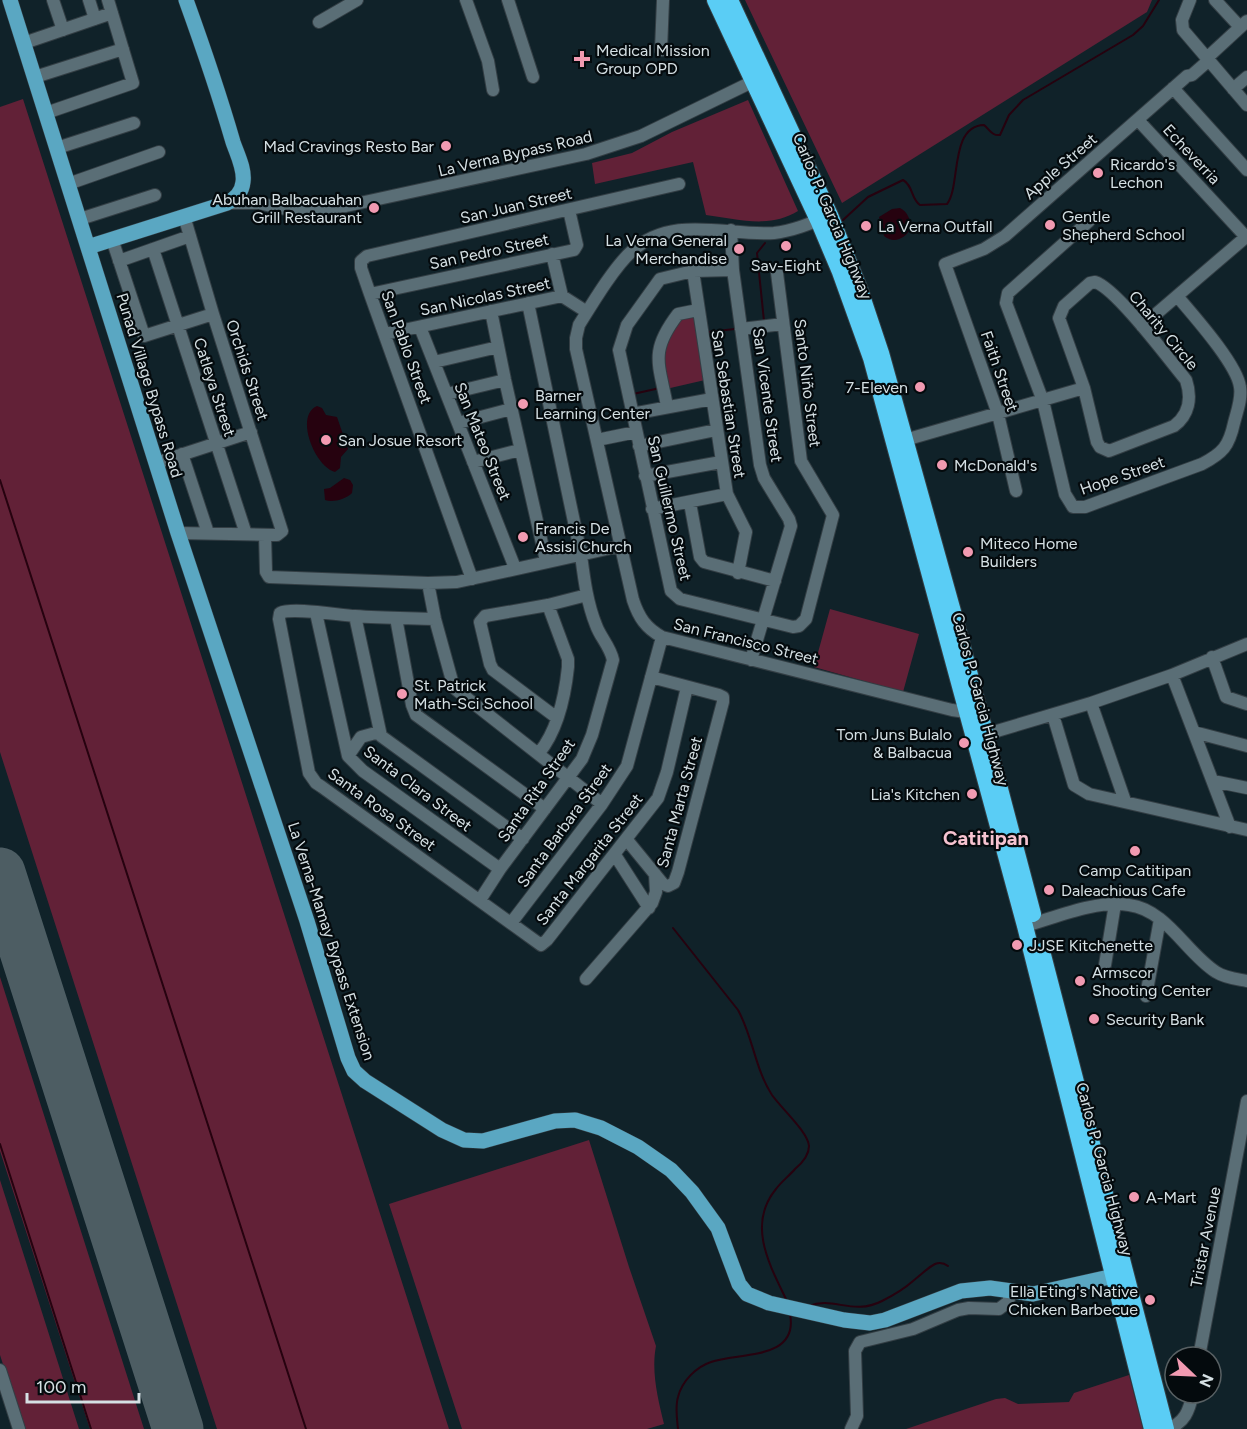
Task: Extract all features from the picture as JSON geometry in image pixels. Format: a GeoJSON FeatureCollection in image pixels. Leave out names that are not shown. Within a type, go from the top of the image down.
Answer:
{"type":"FeatureCollection","features":[{"type":"Feature","properties":{"kind":"highway","name":"Carlos P. Garcia Highway"},"geometry":{"type":"LineString","coordinates":[[715,0],[759,78]]}},
{"type":"Feature","properties":{"kind":"highway","name":"Carlos P. Garcia Highway"},"geometry":{"type":"LineString","coordinates":[[730,0],[759,78],[824,218],[840,272],[876,356],[901,441],[1108,1226],[1143,1369],[1152,1429]]}},
{"type":"Feature","properties":{"kind":"highway","name":"Carlos P. Garcia Highway"},"geometry":{"type":"LineString","coordinates":[[1108,1226],[1114,1276],[1143,1369],[1166,1429]]}},
{"type":"Feature","properties":{"kind":"main road","name":"Punad Village Bypass Road"},"geometry":{"type":"LineString","coordinates":[[10,0],[178,533]]}},
{"type":"Feature","properties":{"kind":"main road"},"geometry":{"type":"LineString","coordinates":[[88,248],[227,203],[240,191],[243,176],[220,96],[186,0]]}},
{"type":"Feature","properties":{"kind":"main road","name":"La Verna-Mamay Bypass Extension"},"geometry":{"type":"LineString","coordinates":[[178,533],[307,921],[348,1058],[354,1071],[372,1086],[442,1130],[464,1140],[483,1141],[555,1121],[575,1120],[602,1128],[638,1147],[671,1170],[713,1218],[742,1290],[755,1298],[777,1305],[862,1323],[885,1320],[944,1296],[978,1288],[1042,1293],[1114,1276]]}},
{"type":"Feature","properties":{"kind":"street"},"geometry":{"type":"LineString","coordinates":[[53,0],[63,30]]}},
{"type":"Feature","properties":{"kind":"street"},"geometry":{"type":"LineString","coordinates":[[89,0],[95,19]]}},
{"type":"Feature","properties":{"kind":"street"},"geometry":{"type":"LineString","coordinates":[[46,113],[133,83],[108,0]]}},
{"type":"Feature","properties":{"kind":"street"},"geometry":{"type":"LineString","coordinates":[[319,22],[357,0]]}},
{"type":"Feature","properties":{"kind":"street"},"geometry":{"type":"LineString","coordinates":[[466,0],[488,62],[492,90]]}},
{"type":"Feature","properties":{"kind":"street"},"geometry":{"type":"LineString","coordinates":[[508,0],[533,77]]}},
{"type":"Feature","properties":{"kind":"street"},"geometry":{"type":"LineString","coordinates":[[661,50],[663,0]]}},
{"type":"Feature","properties":{"kind":"street"},"geometry":{"type":"LineString","coordinates":[[1190,0],[1183,15],[1182,26],[1247,105]]}},
{"type":"Feature","properties":{"kind":"street"},"geometry":{"type":"LineString","coordinates":[[1215,0],[1244,24]]}},
{"type":"Feature","properties":{"kind":"street"},"geometry":{"type":"LineString","coordinates":[[24,43],[112,13]]}},
{"type":"Feature","properties":{"kind":"street","name":"Apple Street"},"geometry":{"type":"LineString","coordinates":[[945,264],[984,249],[1005,236],[1187,76],[1188,71],[1207,58],[1244,24]]}},
{"type":"Feature","properties":{"kind":"street"},"geometry":{"type":"LineString","coordinates":[[35,77],[123,49]]}},
{"type":"Feature","properties":{"kind":"street"},"geometry":{"type":"LineString","coordinates":[[1233,89],[1247,77]]}},
{"type":"Feature","properties":{"kind":"street","name":"La Verna Bypass Road"},"geometry":{"type":"LineString","coordinates":[[227,203],[259,202],[279,208],[298,210],[346,206],[586,154],[641,136],[759,78]]}},
{"type":"Feature","properties":{"kind":"street"},"geometry":{"type":"LineString","coordinates":[[1173,88],[1247,170]]}},
{"type":"Feature","properties":{"kind":"street","name":"Echeverria"},"geometry":{"type":"LineString","coordinates":[[1138,120],[1246,236]]}},
{"type":"Feature","properties":{"kind":"street"},"geometry":{"type":"LineString","coordinates":[[57,148],[134,123]]}},
{"type":"Feature","properties":{"kind":"street"},"geometry":{"type":"LineString","coordinates":[[68,184],[159,152]]}},
{"type":"Feature","properties":{"kind":"street"},"geometry":{"type":"LineString","coordinates":[[243,176],[251,193],[259,202]]}},
{"type":"Feature","properties":{"kind":"street","name":"San Juan Street"},"geometry":{"type":"LineString","coordinates":[[361,261],[367,256],[679,184]]}},
{"type":"Feature","properties":{"kind":"street"},"geometry":{"type":"LineString","coordinates":[[80,219],[155,195]]}},
{"type":"Feature","properties":{"kind":"street","name":"San Pedro Street"},"geometry":{"type":"LineString","coordinates":[[370,294],[574,250],[576,248],[569,210]]}},
{"type":"Feature","properties":{"kind":"street","name":"Orchids Street"},"geometry":{"type":"LineString","coordinates":[[184,216],[213,315],[282,528],[282,533],[265,535]]}},
{"type":"Feature","properties":{"kind":"street","name":"San Francisco Street"},"geometry":{"type":"LineString","coordinates":[[824,218],[799,228],[780,232],[681,230],[653,237],[630,252],[579,325],[576,349],[620,546],[639,616],[651,631],[662,637],[751,660],[972,710]]}},
{"type":"Feature","properties":{"kind":"street","name":"Hope Street"},"geometry":{"type":"LineString","coordinates":[[1089,221],[1013,289],[1006,298],[1043,401],[1065,494],[1073,507],[1085,507],[1202,464],[1223,451],[1232,432],[1240,401],[1240,387],[1237,377],[1221,352],[1178,296]]}},
{"type":"Feature","properties":{"kind":"street","name":"San Vicente Street"},"geometry":{"type":"LineString","coordinates":[[731,230],[733,270],[760,465],[764,478],[791,526],[751,660]]}},
{"type":"Feature","properties":{"kind":"street"},"geometry":{"type":"LineString","coordinates":[[1142,326],[1246,236]]}},
{"type":"Feature","properties":{"kind":"street"},"geometry":{"type":"LineString","coordinates":[[119,261],[190,237]]}},
{"type":"Feature","properties":{"kind":"street"},"geometry":{"type":"LineString","coordinates":[[112,239],[144,336],[213,315]]}},
{"type":"Feature","properties":{"kind":"street","name":"Catleya Street"},"geometry":{"type":"LineString","coordinates":[[153,249],[246,534]]}},
{"type":"Feature","properties":{"kind":"street"},"geometry":{"type":"LineString","coordinates":[[552,254],[562,296]]}},
{"type":"Feature","properties":{"kind":"street","name":"San Pablo Street"},"geometry":{"type":"LineString","coordinates":[[361,261],[361,268],[370,294],[472,579]]}},
{"type":"Feature","properties":{"kind":"street","name":"Faith Street"},"geometry":{"type":"LineString","coordinates":[[945,264],[998,414],[1016,490]]}},
{"type":"Feature","properties":{"kind":"street","name":"San Guillermo Street"},"geometry":{"type":"LineString","coordinates":[[733,270],[693,271],[660,279],[623,335],[619,350],[669,586],[675,596],[685,600],[763,620]]}},
{"type":"Feature","properties":{"kind":"street","name":"San Sebastian Street"},"geometry":{"type":"LineString","coordinates":[[693,271],[727,494],[746,532],[738,573]]}},
{"type":"Feature","properties":{"kind":"street","name":"Santo Niño Street"},"geometry":{"type":"LineString","coordinates":[[763,620],[793,627],[799,626],[806,619],[833,521],[831,511],[801,461],[777,273]]}},
{"type":"Feature","properties":{"kind":"street","name":"Charity Circle"},"geometry":{"type":"LineString","coordinates":[[1095,282],[1104,286],[1142,326],[1186,380],[1189,400],[1183,420],[1174,426],[1113,450],[1105,450],[1097,442],[1084,388],[1059,318],[1064,306],[1090,283],[1095,282]]}},
{"type":"Feature","properties":{"kind":"street","name":"San Nicolas Street"},"geometry":{"type":"LineString","coordinates":[[385,334],[562,296],[587,312]]}},
{"type":"Feature","properties":{"kind":"street","name":"Santa Rita Street"},"geometry":{"type":"LineString","coordinates":[[480,900],[585,753],[612,666],[611,651],[596,627],[587,595],[581,555],[528,303]]}},
{"type":"Feature","properties":{"kind":"street"},"geometry":{"type":"LineString","coordinates":[[668,406],[658,359],[659,344],[678,314],[698,310]]}},
{"type":"Feature","properties":{"kind":"street"},"geometry":{"type":"LineString","coordinates":[[491,311],[546,561]]}},
{"type":"Feature","properties":{"kind":"street"},"geometry":{"type":"LineString","coordinates":[[741,329],[783,324]]}},
{"type":"Feature","properties":{"kind":"street","name":"San Mateo Street"},"geometry":{"type":"LineString","coordinates":[[420,327],[515,568]]}},
{"type":"Feature","properties":{"kind":"street"},"geometry":{"type":"LineString","coordinates":[[434,362],[498,347]]}},
{"type":"Feature","properties":{"kind":"street"},"geometry":{"type":"LineString","coordinates":[[447,394],[505,380]]}},
{"type":"Feature","properties":{"kind":"street"},"geometry":{"type":"LineString","coordinates":[[901,441],[1084,388]]}},
{"type":"Feature","properties":{"kind":"street"},"geometry":{"type":"LineString","coordinates":[[632,414],[712,399]]}},
{"type":"Feature","properties":{"kind":"street"},"geometry":{"type":"LineString","coordinates":[[458,423],[511,410]]}},
{"type":"Feature","properties":{"kind":"street"},"geometry":{"type":"LineString","coordinates":[[639,446],[716,430]]}},
{"type":"Feature","properties":{"kind":"street"},"geometry":{"type":"LineString","coordinates":[[156,463],[251,432]]}},
{"type":"Feature","properties":{"kind":"street"},"geometry":{"type":"LineString","coordinates":[[597,440],[636,432]]}},
{"type":"Feature","properties":{"kind":"street"},"geometry":{"type":"LineString","coordinates":[[473,462],[520,450]]}},
{"type":"Feature","properties":{"kind":"street"},"geometry":{"type":"LineString","coordinates":[[182,454],[208,534]]}},
{"type":"Feature","properties":{"kind":"street"},"geometry":{"type":"LineString","coordinates":[[645,476],[721,462]]}},
{"type":"Feature","properties":{"kind":"street"},"geometry":{"type":"LineString","coordinates":[[652,509],[727,494]]}},
{"type":"Feature","properties":{"kind":"street"},"geometry":{"type":"LineString","coordinates":[[690,502],[700,557],[704,562],[738,573],[775,581]]}},
{"type":"Feature","properties":{"kind":"street"},"geometry":{"type":"LineString","coordinates":[[178,533],[265,535],[266,572],[269,577],[428,583],[472,579],[620,546]]}},
{"type":"Feature","properties":{"kind":"street"},"geometry":{"type":"LineString","coordinates":[[428,583],[435,619],[454,688],[602,804]]}},
{"type":"Feature","properties":{"kind":"street"},"geometry":{"type":"LineString","coordinates":[[557,718],[493,670],[480,624],[481,619],[485,616],[548,605],[587,595]]}},
{"type":"Feature","properties":{"kind":"street"},"geometry":{"type":"LineString","coordinates":[[539,753],[549,738],[557,718],[568,674],[568,659],[548,605]]}},
{"type":"Feature","properties":{"kind":"street","name":"Santa Rosa Street"},"geometry":{"type":"LineString","coordinates":[[316,612],[284,611],[280,613],[281,630],[311,778],[541,945]]}},
{"type":"Feature","properties":{"kind":"street"},"geometry":{"type":"LineString","coordinates":[[316,612],[435,619]]}},
{"type":"Feature","properties":{"kind":"street","name":"Santa Clara Street"},"geometry":{"type":"LineString","coordinates":[[316,612],[348,756],[363,771],[500,869]]}},
{"type":"Feature","properties":{"kind":"street"},"geometry":{"type":"LineString","coordinates":[[355,616],[379,732],[384,739],[523,839]]}},
{"type":"Feature","properties":{"kind":"street"},"geometry":{"type":"LineString","coordinates":[[396,618],[412,705],[416,715],[545,809]]}},
{"type":"Feature","properties":{"kind":"street","name":"Santa Barbara Street"},"geometry":{"type":"LineString","coordinates":[[511,923],[624,772],[630,759],[662,637]]}},
{"type":"Feature","properties":{"kind":"street"},"geometry":{"type":"LineString","coordinates":[[979,736],[1091,703],[1172,675],[1247,644]]}},
{"type":"Feature","properties":{"kind":"street"},"geometry":{"type":"LineString","coordinates":[[1212,657],[1226,697],[1247,704]]}},
{"type":"Feature","properties":{"kind":"street"},"geometry":{"type":"LineString","coordinates":[[1172,675],[1230,826]]}},
{"type":"Feature","properties":{"kind":"street"},"geometry":{"type":"LineString","coordinates":[[651,677],[687,687]]}},
{"type":"Feature","properties":{"kind":"street","name":"Santa Marta Street"},"geometry":{"type":"LineString","coordinates":[[627,840],[666,885],[672,885],[676,879],[723,702],[723,697],[687,687]]}},
{"type":"Feature","properties":{"kind":"street","name":"Santa Margarita Street"},"geometry":{"type":"LineString","coordinates":[[541,945],[548,940],[658,798],[667,772],[687,687]]}},
{"type":"Feature","properties":{"kind":"street"},"geometry":{"type":"LineString","coordinates":[[1091,703],[1125,801]]}},
{"type":"Feature","properties":{"kind":"street"},"geometry":{"type":"LineString","coordinates":[[1053,715],[1074,785],[1083,792],[1247,830]]}},
{"type":"Feature","properties":{"kind":"street"},"geometry":{"type":"LineString","coordinates":[[348,756],[361,737],[379,732]]}},
{"type":"Feature","properties":{"kind":"street"},"geometry":{"type":"LineString","coordinates":[[1194,732],[1247,746]]}},
{"type":"Feature","properties":{"kind":"street"},"geometry":{"type":"LineString","coordinates":[[1213,781],[1247,788]]}},
{"type":"Feature","properties":{"kind":"street"},"geometry":{"type":"LineString","coordinates":[[615,855],[649,908]]}},
{"type":"Feature","properties":{"kind":"street"},"geometry":{"type":"LineString","coordinates":[[586,979],[649,908],[656,892],[655,874]]}},
{"type":"Feature","properties":{"kind":"street"},"geometry":{"type":"LineString","coordinates":[[1106,965],[1115,904]]}},
{"type":"Feature","properties":{"kind":"street"},"geometry":{"type":"LineString","coordinates":[[1030,925],[1085,909],[1129,904],[1142,908],[1160,919],[1216,972],[1247,981]]}},
{"type":"Feature","properties":{"kind":"street"},"geometry":{"type":"LineString","coordinates":[[1146,996],[1160,919]]}},
{"type":"Feature","properties":{"kind":"street","name":"Tristar Avenue"},"geometry":{"type":"LineString","coordinates":[[1201,1345],[1245,1124],[1247,1101]]}},
{"type":"Feature","properties":{"kind":"street"},"geometry":{"type":"LineString","coordinates":[[851,1429],[857,1416],[855,1351],[860,1342],[914,1329],[958,1310],[969,1308],[999,1310],[1008,1302],[1011,1292]]}},
{"type":"Feature","properties":{"kind":"street"},"geometry":{"type":"LineString","coordinates":[[0,1370],[5,1401],[20,1429]]}},
{"type":"Feature","properties":{"kind":"street"},"geometry":{"type":"LineString","coordinates":[[1166,1429],[1178,1424],[1186,1416],[1189,1405]]}},
{"type":"Feature","properties":{"kind":"shaded area"},"geometry":{"type":"Polygon","coordinates":[[[745,0],[1152,0],[1147,12],[842,203],[745,0]]]}},
{"type":"Feature","properties":{"kind":"shaded area"},"geometry":{"type":"Polygon","coordinates":[[[23,99],[449,1429],[217,1429],[0,752],[0,107],[23,99]]]}},
{"type":"Feature","properties":{"kind":"shaded area"},"geometry":{"type":"Polygon","coordinates":[[[748,100],[798,211],[787,217],[765,221],[706,215],[693,162],[595,184],[592,163],[632,153],[672,132],[748,100]]]}},
{"type":"Feature","properties":{"kind":"shaded area"},"geometry":{"type":"Polygon","coordinates":[[[900,208],[908,216],[911,228],[906,235],[892,240],[884,236],[879,217],[892,209],[900,208]]]}},
{"type":"Feature","properties":{"kind":"shaded area"},"geometry":{"type":"Polygon","coordinates":[[[696,312],[705,380],[666,389],[660,354],[679,317],[696,312]]]}},
{"type":"Feature","properties":{"kind":"shaded area"},"geometry":{"type":"Polygon","coordinates":[[[317,406],[322,408],[326,415],[337,417],[348,449],[341,457],[340,468],[335,472],[328,468],[314,452],[307,430],[310,412],[317,406]]]}},
{"type":"Feature","properties":{"kind":"shaded area"},"geometry":{"type":"Polygon","coordinates":[[[344,478],[350,480],[353,485],[352,493],[339,500],[325,500],[324,489],[330,488],[344,478]]]}},
{"type":"Feature","properties":{"kind":"shaded area"},"geometry":{"type":"Polygon","coordinates":[[[830,609],[919,634],[903,692],[814,667],[830,609]]]}},
{"type":"Feature","properties":{"kind":"shaded area"},"geometry":{"type":"Polygon","coordinates":[[[0,977],[144,1429],[90,1429],[0,1151],[0,977]]]}},
{"type":"Feature","properties":{"kind":"shaded area"},"geometry":{"type":"Polygon","coordinates":[[[589,1140],[656,1346],[655,1376],[664,1424],[647,1429],[462,1429],[389,1204],[589,1140]]]}},
{"type":"Feature","properties":{"kind":"shaded area"},"geometry":{"type":"Polygon","coordinates":[[[0,1180],[79,1429],[24,1429],[0,1355],[0,1180]]]}},
{"type":"Feature","properties":{"kind":"shaded area"},"geometry":{"type":"Polygon","coordinates":[[[1129,1375],[1143,1429],[906,1429],[996,1399],[1005,1398],[1018,1404],[1069,1402],[1074,1393],[1129,1375]]]}},
{"type":"Feature","properties":{"kind":"waterway"},"geometry":{"type":"LineString","coordinates":[[843,220],[868,197],[903,180],[909,185],[920,205],[947,204],[954,185],[958,158],[965,135],[973,128],[984,125],[993,134],[1000,135],[1009,115],[1023,100],[1133,35],[1143,26],[1159,0]]}},
{"type":"Feature","properties":{"kind":"waterway"},"geometry":{"type":"LineString","coordinates":[[764,321],[757,253],[765,243]]}},
{"type":"Feature","properties":{"kind":"waterway"},"geometry":{"type":"LineString","coordinates":[[708,332],[735,329]]}},
{"type":"Feature","properties":{"kind":"waterway"},"geometry":{"type":"LineString","coordinates":[[633,394],[660,388]]}},
{"type":"Feature","properties":{"kind":"waterway"},"geometry":{"type":"LineString","coordinates":[[0,480],[306,1429]]}},
{"type":"Feature","properties":{"kind":"waterway"},"geometry":{"type":"LineString","coordinates":[[673,928],[738,1010],[766,1085],[804,1134],[809,1146],[802,1162],[767,1202],[763,1216],[764,1244],[773,1272],[786,1299]]}},
{"type":"Feature","properties":{"kind":"waterway"},"geometry":{"type":"LineString","coordinates":[[0,1144],[91,1429]]}},
{"type":"Feature","properties":{"kind":"waterway"},"geometry":{"type":"LineString","coordinates":[[809,1306],[826,1303],[852,1307],[872,1305],[898,1292],[935,1264],[942,1263],[948,1266]]}},
{"type":"Feature","properties":{"kind":"waterway"},"geometry":{"type":"LineString","coordinates":[[678,1429],[677,1401],[690,1375],[711,1362],[764,1352],[776,1347],[785,1340],[790,1329],[790,1314]]}},
{"type":"Feature","properties":{"kind":"runway"},"geometry":{"type":"LineString","coordinates":[[0,873],[178,1429]]}},
{"type":"Feature","properties":{"kind":"place","name":"Medical Mission Group OPD"},"geometry":{"type":"Point","coordinates":[582,59]}},
{"type":"Feature","properties":{"kind":"place","name":"Mad Cravings Resto Bar"},"geometry":{"type":"Point","coordinates":[446,146]}},
{"type":"Feature","properties":{"kind":"place","name":"Ricardo's Lechon"},"geometry":{"type":"Point","coordinates":[1098,173]}},
{"type":"Feature","properties":{"kind":"place","name":"Abuhan Balbacuahan Grill Restaurant"},"geometry":{"type":"Point","coordinates":[374,208]}},
{"type":"Feature","properties":{"kind":"place","name":"Gentle Shepherd School"},"geometry":{"type":"Point","coordinates":[1050,225]}},
{"type":"Feature","properties":{"kind":"place","name":"La Verna Outfall"},"geometry":{"type":"Point","coordinates":[866,226]}},
{"type":"Feature","properties":{"kind":"place","name":"Sav-Eight"},"geometry":{"type":"Point","coordinates":[786,246]}},
{"type":"Feature","properties":{"kind":"place","name":"La Verna General Merchandise"},"geometry":{"type":"Point","coordinates":[739,249]}},
{"type":"Feature","properties":{"kind":"place","name":"7-Eleven"},"geometry":{"type":"Point","coordinates":[920,387]}},
{"type":"Feature","properties":{"kind":"place","name":"Barner Learning Center"},"geometry":{"type":"Point","coordinates":[523,404]}},
{"type":"Feature","properties":{"kind":"place","name":"San Josue Resort"},"geometry":{"type":"Point","coordinates":[326,440]}},
{"type":"Feature","properties":{"kind":"place","name":"McDonald's"},"geometry":{"type":"Point","coordinates":[942,465]}},
{"type":"Feature","properties":{"kind":"place","name":"Francis De Assisi Church"},"geometry":{"type":"Point","coordinates":[523,537]}},
{"type":"Feature","properties":{"kind":"place","name":"Miteco Home Builders"},"geometry":{"type":"Point","coordinates":[968,552]}},
{"type":"Feature","properties":{"kind":"place","name":"St. Patrick Math-Sci School"},"geometry":{"type":"Point","coordinates":[402,694]}},
{"type":"Feature","properties":{"kind":"place","name":"Tom Juns Bulalo & Balbacua"},"geometry":{"type":"Point","coordinates":[964,743]}},
{"type":"Feature","properties":{"kind":"place","name":"Lia's Kitchen"},"geometry":{"type":"Point","coordinates":[972,794]}},
{"type":"Feature","properties":{"kind":"place","name":"Camp Catitipan"},"geometry":{"type":"Point","coordinates":[1135,851]}},
{"type":"Feature","properties":{"kind":"place","name":"Daleachious Cafe"},"geometry":{"type":"Point","coordinates":[1049,890]}},
{"type":"Feature","properties":{"kind":"place","name":"JJSE Kitchenette"},"geometry":{"type":"Point","coordinates":[1017,945]}},
{"type":"Feature","properties":{"kind":"place","name":"Armscor Shooting Center"},"geometry":{"type":"Point","coordinates":[1080,981]}},
{"type":"Feature","properties":{"kind":"place","name":"Security Bank"},"geometry":{"type":"Point","coordinates":[1094,1019]}},
{"type":"Feature","properties":{"kind":"place","name":"A-Mart"},"geometry":{"type":"Point","coordinates":[1134,1197]}},
{"type":"Feature","properties":{"kind":"place","name":"Ella Eting's Native Chicken Barbecue"},"geometry":{"type":"Point","coordinates":[1150,1300]}},
{"type":"Feature","properties":{"kind":"district","name":"Catitipan"},"geometry":{"type":"Point","coordinates":[986,838]}}]}
